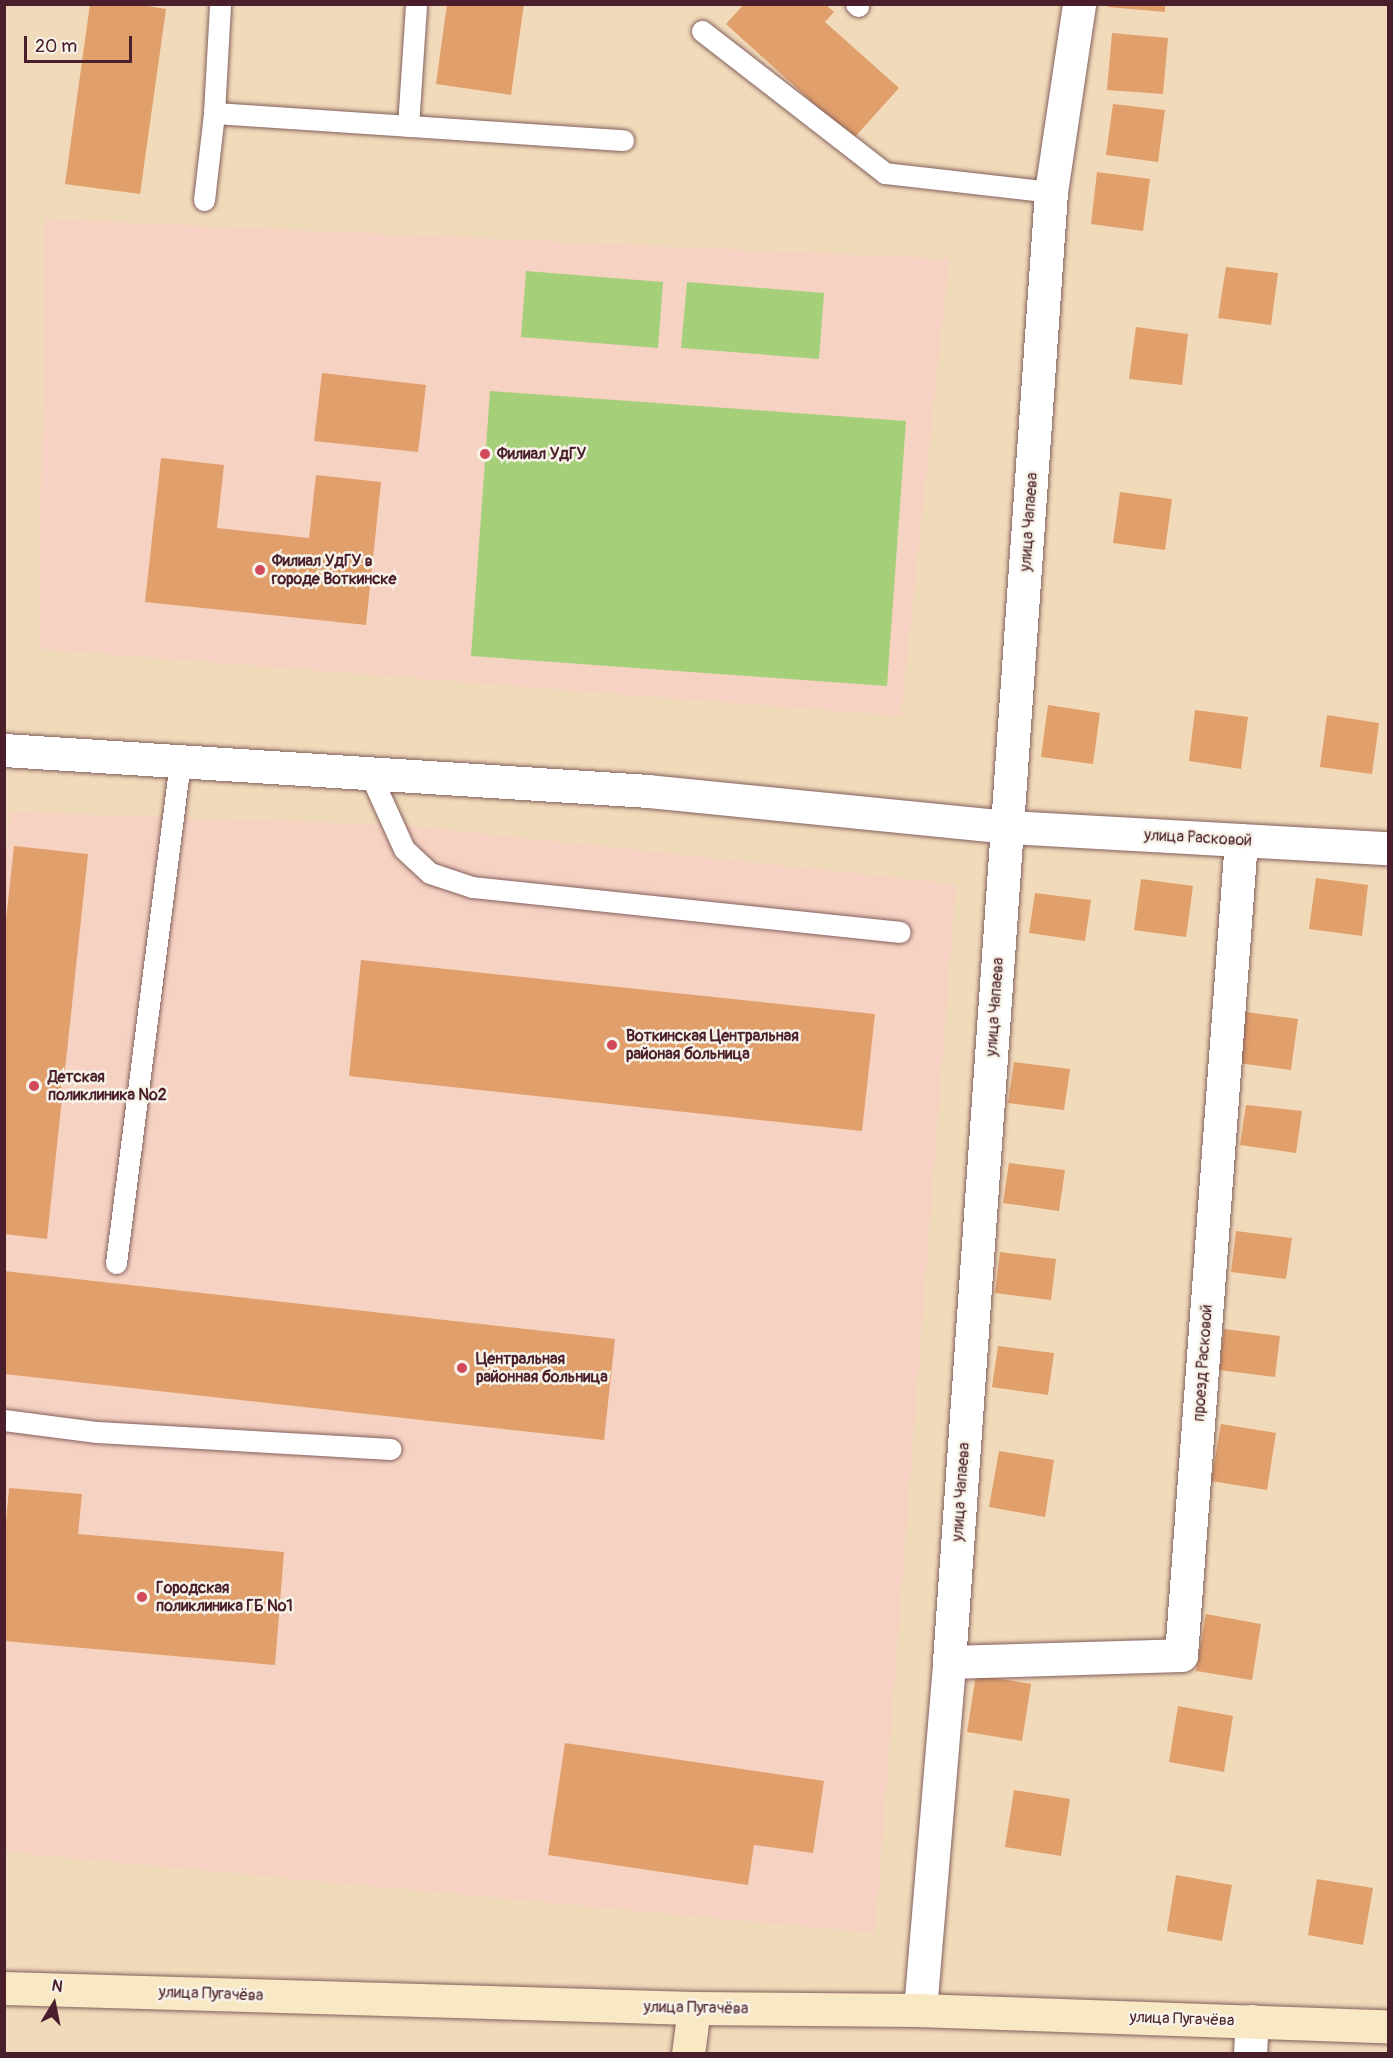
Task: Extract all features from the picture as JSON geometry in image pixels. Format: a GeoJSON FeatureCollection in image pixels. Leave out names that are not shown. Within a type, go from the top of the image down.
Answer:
{"type":"FeatureCollection","features":[{"type":"Feature","properties":{"kind":"main road","name":"улица Пугачёва"},"geometry":{"type":"LineString","coordinates":[[4,1988],[694,2008],[920,2010],[1389,2025]]}},
{"type":"Feature","properties":{"kind":"main road"},"geometry":{"type":"LineString","coordinates":[[688,2054],[694,2008]]}},
{"type":"Feature","properties":{"kind":"street","name":"улица Чапаева"},"geometry":{"type":"LineString","coordinates":[[920,2010],[949,1662],[1051,192],[1079,4]]}},
{"type":"Feature","properties":{"kind":"street","name":"улица Расковой"},"geometry":{"type":"LineString","coordinates":[[4,750],[648,791],[1008,827],[1389,848]]}},
{"type":"Feature","properties":{"kind":"street","name":"проезд Расковой"},"geometry":{"type":"LineString","coordinates":[[949,1662],[1181,1655],[1241,840]]}},
{"type":"Feature","properties":{"kind":"street"},"geometry":{"type":"LineString","coordinates":[[1250,2054],[1252,2021]]}},
{"type":"Feature","properties":{"kind":"lane"},"geometry":{"type":"LineString","coordinates":[[204,200],[214,113],[220,4]]}},
{"type":"Feature","properties":{"kind":"lane"},"geometry":{"type":"LineString","coordinates":[[408,126],[416,4]]}},
{"type":"Feature","properties":{"kind":"lane"},"geometry":{"type":"LineString","coordinates":[[702,31],[885,173],[1051,192]]}},
{"type":"Feature","properties":{"kind":"lane"},"geometry":{"type":"LineString","coordinates":[[214,113],[623,140]]}},
{"type":"Feature","properties":{"kind":"lane"},"geometry":{"type":"LineString","coordinates":[[116,1263],[180,762]]}},
{"type":"Feature","properties":{"kind":"lane"},"geometry":{"type":"LineString","coordinates":[[370,774],[404,849],[430,873],[472,887],[900,932]]}},
{"type":"Feature","properties":{"kind":"lane"},"geometry":{"type":"LineString","coordinates":[[4,1420],[98,1432],[391,1449]]}},
{"type":"Feature","properties":{"kind":"shaded area","name":"Филиал УдГУ"},"geometry":{"type":"Polygon","coordinates":[[[45,219],[949,259],[901,716],[39,649],[45,219]]]}},
{"type":"Feature","properties":{"kind":"shaded area","name":"Центральная районная больница"},"geometry":{"type":"Polygon","coordinates":[[[11,812],[401,825],[956,884],[875,1933],[5,1852],[4,867],[11,812]]]}},
{"type":"Feature","properties":{"kind":"green space"},"geometry":{"type":"Polygon","coordinates":[[[526,271],[663,282],[658,348],[521,337],[526,271]]]}},
{"type":"Feature","properties":{"kind":"green space"},"geometry":{"type":"Polygon","coordinates":[[[687,282],[824,293],[819,359],[681,348],[687,282]]]}},
{"type":"Feature","properties":{"kind":"green space"},"geometry":{"type":"Polygon","coordinates":[[[490,391],[906,421],[887,686],[471,656],[490,391]]]}},
{"type":"Feature","properties":{"kind":"building"},"geometry":{"type":"Polygon","coordinates":[[[90,4],[136,4],[166,9],[140,194],[65,184],[90,4]]]}},
{"type":"Feature","properties":{"kind":"building"},"geometry":{"type":"Polygon","coordinates":[[[447,4],[524,4],[511,95],[436,84],[447,4]]]}},
{"type":"Feature","properties":{"kind":"building"},"geometry":{"type":"Polygon","coordinates":[[[744,4],[825,4],[834,12],[825,22],[899,88],[853,139],[726,24],[744,4]]]}},
{"type":"Feature","properties":{"kind":"building"},"geometry":{"type":"Polygon","coordinates":[[[1109,4],[1165,4],[1165,12],[1108,7],[1109,4]]]}},
{"type":"Feature","properties":{"kind":"building"},"geometry":{"type":"Polygon","coordinates":[[[1112,33],[1168,38],[1163,94],[1107,90],[1112,33]]]}},
{"type":"Feature","properties":{"kind":"building"},"geometry":{"type":"Polygon","coordinates":[[[1113,104],[1165,110],[1158,162],[1106,155],[1113,104]]]}},
{"type":"Feature","properties":{"kind":"building"},"geometry":{"type":"Polygon","coordinates":[[[1097,172],[1150,179],[1143,231],[1091,224],[1097,172]]]}},
{"type":"Feature","properties":{"kind":"building"},"geometry":{"type":"Polygon","coordinates":[[[1226,267],[1278,273],[1271,325],[1218,318],[1226,267]]]}},
{"type":"Feature","properties":{"kind":"building"},"geometry":{"type":"Polygon","coordinates":[[[1136,327],[1188,334],[1182,385],[1129,379],[1136,327]]]}},
{"type":"Feature","properties":{"kind":"building"},"geometry":{"type":"Polygon","coordinates":[[[322,373],[426,385],[418,452],[314,441],[322,373]]]}},
{"type":"Feature","properties":{"kind":"building","name":"Филиал УдГУ в городе Воткинске"},"geometry":{"type":"Polygon","coordinates":[[[161,458],[224,465],[217,528],[309,538],[316,475],[381,482],[366,625],[145,602],[161,458]]]}},
{"type":"Feature","properties":{"kind":"building"},"geometry":{"type":"Polygon","coordinates":[[[1120,492],[1172,499],[1165,550],[1113,543],[1120,492]]]}},
{"type":"Feature","properties":{"kind":"building"},"geometry":{"type":"Polygon","coordinates":[[[1048,705],[1100,713],[1093,764],[1041,757],[1048,705]]]}},
{"type":"Feature","properties":{"kind":"building"},"geometry":{"type":"Polygon","coordinates":[[[1195,710],[1248,717],[1241,769],[1189,761],[1195,710]]]}},
{"type":"Feature","properties":{"kind":"building"},"geometry":{"type":"Polygon","coordinates":[[[1327,715],[1379,723],[1372,774],[1320,767],[1327,715]]]}},
{"type":"Feature","properties":{"kind":"building","name":"Детская поликлиника №2"},"geometry":{"type":"Polygon","coordinates":[[[14,846],[88,854],[47,1239],[4,1234],[4,938],[14,846]]]}},
{"type":"Feature","properties":{"kind":"building"},"geometry":{"type":"Polygon","coordinates":[[[1316,878],[1368,885],[1362,936],[1309,929],[1316,878]]]}},
{"type":"Feature","properties":{"kind":"building"},"geometry":{"type":"Polygon","coordinates":[[[1141,879],[1193,886],[1186,937],[1134,930],[1141,879]]]}},
{"type":"Feature","properties":{"kind":"building"},"geometry":{"type":"Polygon","coordinates":[[[1035,893],[1091,900],[1085,941],[1029,933],[1035,893]]]}},
{"type":"Feature","properties":{"kind":"building","name":"Воткинская Центральная районая больница"},"geometry":{"type":"Polygon","coordinates":[[[361,960],[875,1014],[862,1131],[349,1076],[361,960]]]}},
{"type":"Feature","properties":{"kind":"building"},"geometry":{"type":"Polygon","coordinates":[[[1246,1012],[1298,1019],[1291,1070],[1239,1063],[1246,1012]]]}},
{"type":"Feature","properties":{"kind":"building"},"geometry":{"type":"Polygon","coordinates":[[[1014,1062],[1070,1069],[1064,1110],[1008,1103],[1014,1062]]]}},
{"type":"Feature","properties":{"kind":"building"},"geometry":{"type":"Polygon","coordinates":[[[1246,1105],[1302,1111],[1296,1153],[1240,1145],[1246,1105]]]}},
{"type":"Feature","properties":{"kind":"building"},"geometry":{"type":"Polygon","coordinates":[[[1009,1163],[1065,1170],[1059,1211],[1003,1203],[1009,1163]]]}},
{"type":"Feature","properties":{"kind":"building"},"geometry":{"type":"Polygon","coordinates":[[[1236,1231],[1292,1238],[1286,1279],[1231,1272],[1236,1231]]]}},
{"type":"Feature","properties":{"kind":"building"},"geometry":{"type":"Polygon","coordinates":[[[1000,1252],[1056,1259],[1051,1300],[995,1293],[1000,1252]]]}},
{"type":"Feature","properties":{"kind":"building"},"geometry":{"type":"Polygon","coordinates":[[[4,1271],[615,1339],[604,1440],[4,1374],[4,1271]]]}},
{"type":"Feature","properties":{"kind":"building"},"geometry":{"type":"Polygon","coordinates":[[[1224,1329],[1280,1336],[1275,1377],[1219,1370],[1224,1329]]]}},
{"type":"Feature","properties":{"kind":"building"},"geometry":{"type":"Polygon","coordinates":[[[998,1346],[1054,1353],[1048,1395],[992,1387],[998,1346]]]}},
{"type":"Feature","properties":{"kind":"building"},"geometry":{"type":"Polygon","coordinates":[[[1221,1424],[1276,1433],[1267,1490],[1211,1481],[1221,1424]]]}},
{"type":"Feature","properties":{"kind":"building"},"geometry":{"type":"Polygon","coordinates":[[[999,1451],[1054,1460],[1045,1517],[989,1507],[999,1451]]]}},
{"type":"Feature","properties":{"kind":"building","name":"Городская поликлиника ГБ №1"},"geometry":{"type":"Polygon","coordinates":[[[9,1488],[82,1494],[78,1534],[284,1552],[275,1665],[4,1641],[4,1545],[9,1488]]]}},
{"type":"Feature","properties":{"kind":"building"},"geometry":{"type":"Polygon","coordinates":[[[1206,1614],[1261,1624],[1252,1680],[1196,1671],[1206,1614]]]}},
{"type":"Feature","properties":{"kind":"building"},"geometry":{"type":"Polygon","coordinates":[[[976,1675],[1031,1684],[1022,1741],[967,1732],[976,1675]]]}},
{"type":"Feature","properties":{"kind":"building"},"geometry":{"type":"Polygon","coordinates":[[[1178,1706],[1233,1716],[1224,1772],[1169,1762],[1178,1706]]]}},
{"type":"Feature","properties":{"kind":"building"},"geometry":{"type":"Polygon","coordinates":[[[565,1743],[824,1781],[813,1853],[754,1845],[748,1885],[548,1855],[565,1743]]]}},
{"type":"Feature","properties":{"kind":"building"},"geometry":{"type":"Polygon","coordinates":[[[1014,1790],[1070,1799],[1061,1856],[1005,1847],[1014,1790]]]}},
{"type":"Feature","properties":{"kind":"building"},"geometry":{"type":"Polygon","coordinates":[[[1176,1875],[1232,1885],[1222,1941],[1167,1931],[1176,1875]]]}},
{"type":"Feature","properties":{"kind":"building"},"geometry":{"type":"Polygon","coordinates":[[[1317,1879],[1373,1888],[1363,1945],[1308,1935],[1317,1879]]]}},
{"type":"Feature","properties":{"kind":"place","name":"Филиал УдГУ"},"geometry":{"type":"Point","coordinates":[485,454]}},
{"type":"Feature","properties":{"kind":"place","name":"Филиал УдГУ в городе Воткинске"},"geometry":{"type":"Point","coordinates":[260,570]}},
{"type":"Feature","properties":{"kind":"place","name":"Воткинская Центральная районая больница"},"geometry":{"type":"Point","coordinates":[612,1045]}},
{"type":"Feature","properties":{"kind":"place","name":"Детская поликлиника №2"},"geometry":{"type":"Point","coordinates":[34,1086]}},
{"type":"Feature","properties":{"kind":"place","name":"Центральная районная больница"},"geometry":{"type":"Point","coordinates":[462,1368]}},
{"type":"Feature","properties":{"kind":"place","name":"Городская поликлиника ГБ №1"},"geometry":{"type":"Point","coordinates":[142,1597]}}]}
